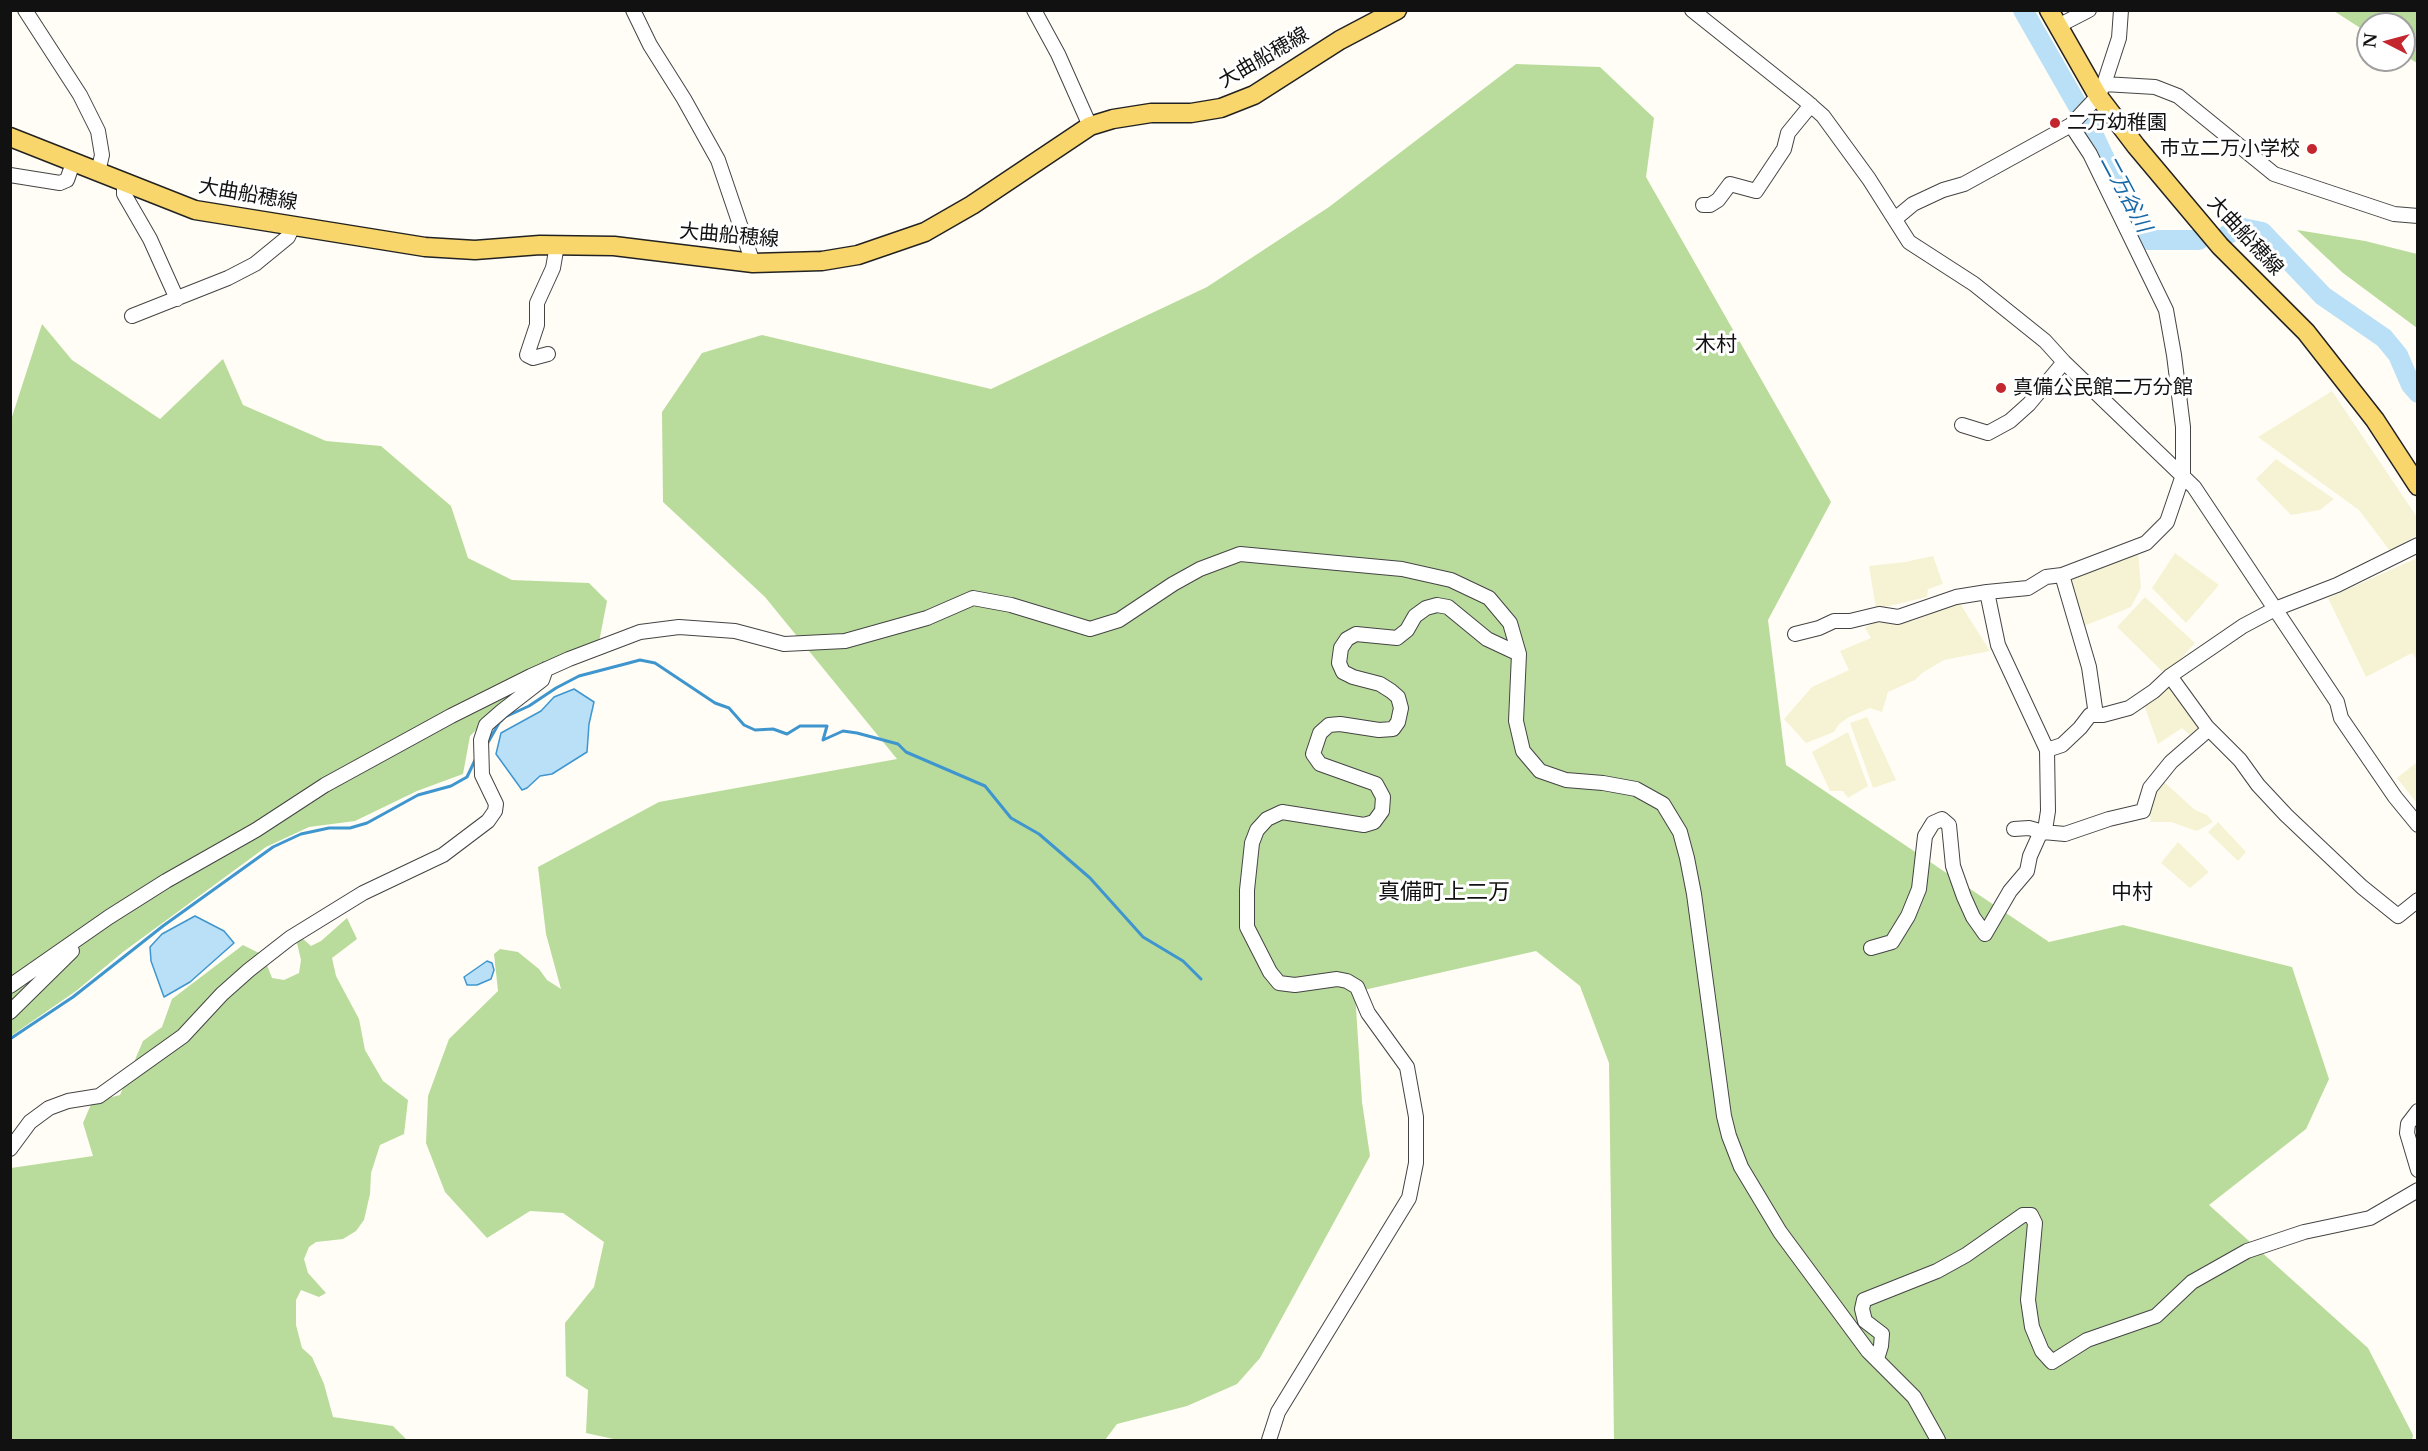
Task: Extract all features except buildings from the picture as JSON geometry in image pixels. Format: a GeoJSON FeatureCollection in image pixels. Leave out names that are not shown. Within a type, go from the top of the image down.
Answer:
{"type":"FeatureCollection","features":[{"type":"Feature","properties":{"kind":"main road","name":"大曲船穂線"},"geometry":{"type":"LineString","coordinates":[[10,137],[195,210],[425,247],[475,250],[557,245],[614,246],[753,263],[822,261],[858,255],[925,232],[972,205],[1090,126],[1113,119],[1151,113],[1191,113],[1221,108],[1254,95],[1340,40],[1397,10]]}},
{"type":"Feature","properties":{"kind":"main road","name":"大曲船穂線"},"geometry":{"type":"LineString","coordinates":[[2053,18],[2136,146],[2220,246],[2306,333],[2374,420],[2418,486]]}},
{"type":"Feature","properties":{"kind":"street"},"geometry":{"type":"LineString","coordinates":[[25,10],[80,95],[98,131],[102,154],[98,172]]}},
{"type":"Feature","properties":{"kind":"street"},"geometry":{"type":"LineString","coordinates":[[633,10],[650,45],[718,160],[753,263]]}},
{"type":"Feature","properties":{"kind":"street"},"geometry":{"type":"LineString","coordinates":[[1034,10],[1058,54],[1090,126]]}},
{"type":"Feature","properties":{"kind":"street"},"geometry":{"type":"LineString","coordinates":[[1692,10],[1811,105],[1837,134],[1910,242],[1974,284],[2045,341],[2194,487],[2337,702],[2341,718],[2395,797],[2418,825]]}},
{"type":"Feature","properties":{"kind":"street"},"geometry":{"type":"LineString","coordinates":[[2053,18],[2089,10]]}},
{"type":"Feature","properties":{"kind":"street"},"geometry":{"type":"LineString","coordinates":[[1895,219],[1912,204],[1943,190],[1964,184],[2071,125],[2101,90],[2119,38],[2121,10]]}},
{"type":"Feature","properties":{"kind":"street"},"geometry":{"type":"LineString","coordinates":[[2101,90],[2156,87],[2178,96],[2274,174],[2394,214],[2418,216]]}},
{"type":"Feature","properties":{"kind":"street"},"geometry":{"type":"LineString","coordinates":[[1703,205],[1710,205],[1718,200],[1730,184],[1756,191],[1784,149],[1788,132],[1811,105]]}},
{"type":"Feature","properties":{"kind":"street"},"geometry":{"type":"LineString","coordinates":[[1795,634],[1819,628],[1834,621],[1850,621],[1879,614],[1898,617],[1956,597],[2028,588],[2046,577],[2062,575],[2146,543],[2167,522],[2182,475],[2183,427],[2166,310],[2090,154],[2071,125]]}},
{"type":"Feature","properties":{"kind":"street"},"geometry":{"type":"LineString","coordinates":[[10,175],[60,183],[67,180],[73,163]]}},
{"type":"Feature","properties":{"kind":"street"},"geometry":{"type":"LineString","coordinates":[[124,183],[124,194],[150,239],[177,299]]}},
{"type":"Feature","properties":{"kind":"street"},"geometry":{"type":"LineString","coordinates":[[132,316],[228,279],[255,264],[288,237],[293,226]]}},
{"type":"Feature","properties":{"kind":"street"},"geometry":{"type":"LineString","coordinates":[[548,354],[533,358],[527,355],[537,326],[537,303],[553,268],[557,245]]}},
{"type":"Feature","properties":{"kind":"street"},"geometry":{"type":"LineString","coordinates":[[1962,425],[1988,434],[2029,404],[2064,362]]}},
{"type":"Feature","properties":{"kind":"street"},"geometry":{"type":"LineString","coordinates":[[2047,750],[2062,745],[2090,715],[2129,708],[2216,643],[2276,609],[2337,585],[2418,545]]}},
{"type":"Feature","properties":{"kind":"street"},"geometry":{"type":"LineString","coordinates":[[10,986],[166,881],[256,830],[325,785],[451,716],[546,669],[640,632],[679,627],[735,631],[784,644],[844,641],[927,618],[973,598],[1011,605],[1090,629],[1119,620],[1200,569],[1240,554],[1402,569],[1451,580],[1489,598],[1510,623],[1519,654],[1516,721],[1523,751],[1540,771],[1566,780],[1636,789],[1663,804],[1680,831],[1688,858],[1694,894],[1724,1116],[1741,1167],[1779,1232],[1868,1351],[1914,1397],[1938,1440]]}},
{"type":"Feature","properties":{"kind":"street"},"geometry":{"type":"LineString","coordinates":[[2062,575],[2089,667],[2096,715]]}},
{"type":"Feature","properties":{"kind":"street"},"geometry":{"type":"LineString","coordinates":[[1871,948],[1892,942],[1908,916],[1919,889],[1925,836],[1933,823],[1942,819],[1949,825],[1953,866],[1972,917],[1985,934],[2010,891],[2027,871],[2030,856],[2039,836],[2045,830],[2048,811],[2047,750],[1998,645],[1987,592]]}},
{"type":"Feature","properties":{"kind":"street"},"geometry":{"type":"LineString","coordinates":[[1269,1440],[1278,1412],[1409,1198],[1416,1163],[1416,1117],[1407,1067],[1368,1013],[1357,987],[1347,981],[1337,979],[1295,985],[1279,982],[1270,972],[1247,927],[1247,890],[1252,843],[1257,830],[1267,819],[1282,812],[1364,825],[1374,822],[1382,811],[1383,797],[1376,784],[1320,764],[1313,754],[1320,733],[1329,725],[1340,724],[1379,730],[1393,729],[1398,722],[1401,708],[1398,697],[1380,684],[1343,672],[1339,663],[1341,648],[1347,639],[1356,634],[1397,638],[1407,630],[1416,616],[1426,608],[1437,605],[1448,607],[1488,639],[1519,654]]}},
{"type":"Feature","properties":{"kind":"street"},"geometry":{"type":"LineString","coordinates":[[10,1149],[30,1122],[49,1108],[68,1101],[99,1096],[183,1036],[222,994],[255,964],[290,938],[363,893],[443,855],[488,821],[495,811],[496,804],[482,775],[481,740],[486,725],[542,680],[546,669]]}},
{"type":"Feature","properties":{"kind":"street"},"geometry":{"type":"LineString","coordinates":[[2170,676],[2209,729],[2240,760],[2258,785],[2362,888],[2398,916],[2418,900]]}},
{"type":"Feature","properties":{"kind":"street"},"geometry":{"type":"LineString","coordinates":[[2014,829],[2029,828],[2065,834],[2143,811],[2150,788],[2171,762],[2209,729]]}},
{"type":"Feature","properties":{"kind":"street"},"geometry":{"type":"LineString","coordinates":[[10,1012],[90,932]]}},
{"type":"Feature","properties":{"kind":"street"},"geometry":{"type":"LineString","coordinates":[[2418,1111],[2408,1124],[2407,1133],[2418,1170]]}},
{"type":"Feature","properties":{"kind":"street"},"geometry":{"type":"LineString","coordinates":[[1877,1359],[1882,1334],[1865,1321],[1862,1309],[1864,1300],[1937,1271],[2023,1215],[2031,1215],[2035,1223],[2028,1300],[2032,1327],[2042,1351],[2052,1362],[2087,1340],[2156,1316],[2192,1282],[2247,1251],[2304,1232],[2370,1218],[2418,1190]]}},
{"type":"Feature","properties":{"kind":"shaded area"},"geometry":{"type":"Polygon","coordinates":[[[2332,391],[2417,517],[2417,535],[2390,551],[2359,510],[2258,437],[2332,391]]]}},
{"type":"Feature","properties":{"kind":"shaded area"},"geometry":{"type":"Polygon","coordinates":[[[2276,459],[2334,499],[2320,510],[2291,515],[2256,479],[2276,459]]]}},
{"type":"Feature","properties":{"kind":"shaded area"},"geometry":{"type":"Polygon","coordinates":[[[2138,551],[2141,588],[2131,607],[2084,626],[2067,579],[2138,551]]]}},
{"type":"Feature","properties":{"kind":"shaded area"},"geometry":{"type":"Polygon","coordinates":[[[2175,553],[2219,585],[2186,623],[2152,588],[2175,553]]]}},
{"type":"Feature","properties":{"kind":"shaded area"},"geometry":{"type":"Polygon","coordinates":[[[1933,556],[1943,584],[1928,589],[1927,597],[1876,609],[1869,566],[1933,556]]]}},
{"type":"Feature","properties":{"kind":"shaded area"},"geometry":{"type":"Polygon","coordinates":[[[2417,558],[2417,660],[2412,653],[2366,677],[2328,598],[2417,558]]]}},
{"type":"Feature","properties":{"kind":"shaded area"},"geometry":{"type":"Polygon","coordinates":[[[2145,597],[2195,643],[2166,675],[2117,627],[2145,597]]]}},
{"type":"Feature","properties":{"kind":"shaded area"},"geometry":{"type":"Polygon","coordinates":[[[1959,602],[1990,651],[1944,660],[1915,680],[1888,692],[1882,712],[1870,708],[1849,717],[1839,724],[1834,732],[1806,743],[1784,719],[1812,687],[1849,670],[1840,651],[1871,638],[1865,628],[1876,621],[1913,621],[1959,602]]]}},
{"type":"Feature","properties":{"kind":"shaded area"},"geometry":{"type":"Polygon","coordinates":[[[2167,684],[2203,729],[2194,739],[2182,728],[2158,744],[2144,705],[2167,684]]]}},
{"type":"Feature","properties":{"kind":"shaded area"},"geometry":{"type":"Polygon","coordinates":[[[1867,717],[1896,780],[1873,788],[1850,723],[1867,717]]]}},
{"type":"Feature","properties":{"kind":"shaded area"},"geometry":{"type":"Polygon","coordinates":[[[1848,732],[1868,786],[1848,798],[1843,791],[1830,791],[1812,752],[1848,732]]]}},
{"type":"Feature","properties":{"kind":"shaded area"},"geometry":{"type":"Polygon","coordinates":[[[2417,762],[2417,803],[2397,778],[2417,762]]]}},
{"type":"Feature","properties":{"kind":"shaded area"},"geometry":{"type":"Polygon","coordinates":[[[2163,781],[2195,810],[2207,815],[2213,822],[2197,831],[2171,822],[2151,822],[2149,810],[2151,795],[2163,781]]]}},
{"type":"Feature","properties":{"kind":"shaded area"},"geometry":{"type":"Polygon","coordinates":[[[2218,822],[2246,852],[2238,861],[2208,832],[2218,822]]]}},
{"type":"Feature","properties":{"kind":"shaded area"},"geometry":{"type":"Polygon","coordinates":[[[2178,842],[2209,872],[2190,888],[2161,863],[2178,842]]]}},
{"type":"Feature","properties":{"kind":"green space"},"geometry":{"type":"Polygon","coordinates":[[[2334,11],[2417,11],[2417,63],[2416,12],[2356,12],[2356,25],[2334,11]]]}},
{"type":"Feature","properties":{"kind":"green space"},"geometry":{"type":"Polygon","coordinates":[[[1516,64],[1600,67],[1654,118],[1646,177],[1831,502],[1768,620],[1786,765],[2049,942],[2123,925],[2292,967],[2329,1079],[2306,1129],[2209,1205],[2368,1348],[2413,1435],[2412,1440],[1614,1440],[1609,1063],[1580,986],[1536,951],[1355,992],[1362,1102],[1370,1156],[1260,1358],[1237,1384],[1187,1406],[1117,1424],[1105,1440],[618,1440],[586,1433],[588,1390],[566,1376],[565,1323],[594,1287],[604,1242],[563,1213],[530,1211],[487,1238],[445,1192],[426,1143],[428,1096],[449,1039],[498,991],[494,954],[500,949],[518,952],[539,969],[547,980],[561,989],[546,934],[538,867],[659,802],[897,759],[765,597],[663,502],[662,412],[702,353],[762,335],[991,389],[1207,287],[1329,207],[1516,64]]]}},
{"type":"Feature","properties":{"kind":"green space"},"geometry":{"type":"Polygon","coordinates":[[[2297,230],[2365,241],[2417,254],[2417,328],[2343,273],[2297,230]]]}},
{"type":"Feature","properties":{"kind":"green space"},"geometry":{"type":"Polygon","coordinates":[[[42,324],[72,360],[160,419],[223,359],[243,405],[326,441],[381,446],[451,506],[468,558],[512,580],[589,583],[607,601],[599,642],[526,681],[470,736],[463,774],[417,791],[355,821],[309,827],[266,847],[123,952],[76,991],[11,1036],[10,423],[42,324]]]}},
{"type":"Feature","properties":{"kind":"green space"},"geometry":{"type":"Polygon","coordinates":[[[347,918],[357,939],[332,958],[336,976],[359,1019],[365,1050],[383,1081],[408,1100],[404,1134],[380,1145],[371,1173],[370,1194],[364,1220],[356,1231],[343,1239],[316,1242],[309,1247],[304,1259],[308,1273],[326,1293],[319,1297],[301,1290],[296,1300],[296,1325],[302,1348],[312,1357],[324,1384],[333,1417],[393,1426],[407,1440],[11,1440],[11,1168],[93,1156],[83,1123],[92,1102],[120,1095],[143,1041],[162,1027],[172,999],[243,945],[263,955],[272,978],[284,980],[299,973],[301,960],[297,943],[302,938],[311,946],[321,941],[347,918]]]}},
{"type":"Feature","properties":{"kind":"water"},"geometry":{"type":"Polygon","coordinates":[[[574,689],[594,702],[589,724],[587,752],[552,774],[540,776],[522,790],[496,754],[501,733],[541,711],[554,697],[574,689]]]}},
{"type":"Feature","properties":{"kind":"water"},"geometry":{"type":"Polygon","coordinates":[[[195,916],[224,931],[234,943],[190,982],[164,997],[151,961],[150,947],[162,934],[195,916]]]}},
{"type":"Feature","properties":{"kind":"water"},"geometry":{"type":"Polygon","coordinates":[[[487,961],[492,963],[494,970],[491,979],[477,985],[467,985],[464,977],[487,961]]]}},
{"type":"Feature","properties":{"kind":"waterway","name":"二万谷川"},"geometry":{"type":"LineString","coordinates":[[2023,10],[2090,127],[2116,183],[2148,240],[2199,240]]}},
{"type":"Feature","properties":{"kind":"waterway","name":"二万谷川"},"geometry":{"type":"LineString","coordinates":[[2228,234],[2243,228],[2262,232],[2323,296],[2384,338],[2398,355],[2411,385],[2418,393]]}},
{"type":"Feature","properties":{"kind":"waterway"},"geometry":{"type":"LineString","coordinates":[[486,746],[505,717],[529,706],[579,676],[640,660],[655,663],[715,703],[729,708],[744,725],[755,730],[773,729],[787,734],[800,726],[827,726],[823,740],[843,731],[857,733],[898,744],[906,752],[985,786],[1011,818],[1039,834],[1090,878],[1143,937],[1183,961],[1201,979]]}},
{"type":"Feature","properties":{"kind":"waterway"},"geometry":{"type":"LineString","coordinates":[[10,1039],[73,997],[163,926],[273,847],[301,834],[329,828],[350,828],[367,823],[418,795],[451,786],[467,777],[476,758]]}},
{"type":"Feature","properties":{"kind":"place","name":"二万幼稚園"},"geometry":{"type":"Point","coordinates":[2055,123]}},
{"type":"Feature","properties":{"kind":"place","name":"市立二万小学校"},"geometry":{"type":"Point","coordinates":[2312,149]}},
{"type":"Feature","properties":{"kind":"place","name":"真備公民館二万分館"},"geometry":{"type":"Point","coordinates":[2001,388]}},
{"type":"Feature","properties":{"kind":"district","name":"木村"},"geometry":{"type":"Point","coordinates":[1716,345]}},
{"type":"Feature","properties":{"kind":"district","name":"真備町上二万"},"geometry":{"type":"Point","coordinates":[1444,893]}},
{"type":"Feature","properties":{"kind":"district","name":"中村"},"geometry":{"type":"Point","coordinates":[2132,893]}}]}
